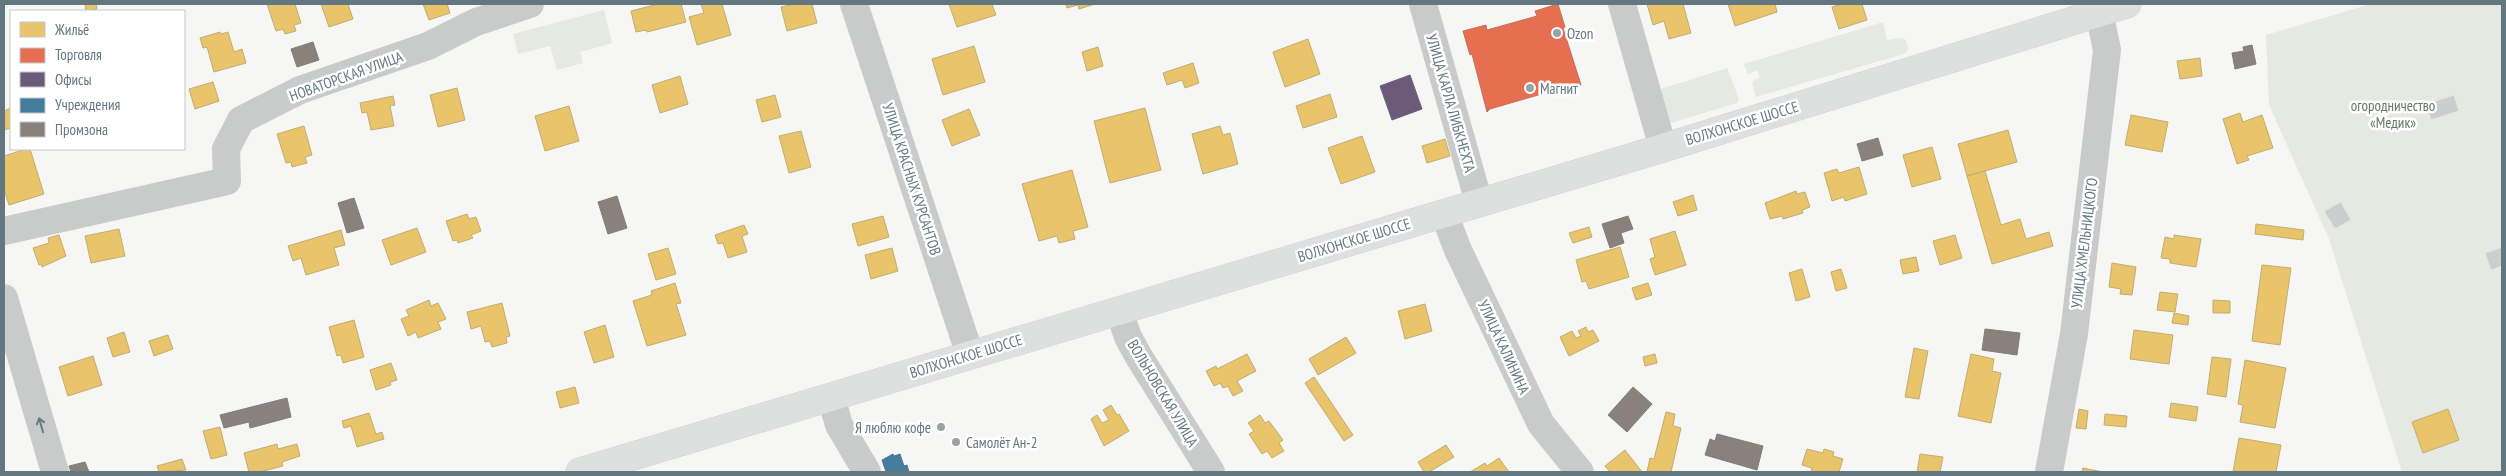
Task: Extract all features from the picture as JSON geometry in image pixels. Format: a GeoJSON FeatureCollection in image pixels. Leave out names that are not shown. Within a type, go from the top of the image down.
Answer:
{"type":"FeatureCollection","features":[{"type":"Feature","properties":{"kind":"main road","name":"ВОЛХОНСКОЕ ШОССЕ"},"geometry":{"type":"LineString","coordinates":[[580,472],[1663,148],[2128,4]]}},
{"type":"Feature","properties":{"kind":"street","name":"НОВАТОРСКАЯ УЛИЦА"},"geometry":{"type":"LineString","coordinates":[[4,231],[227,181],[226,149],[241,120],[300,90],[428,46],[476,22],[530,4]]}},
{"type":"Feature","properties":{"kind":"street","name":"УЛИЦА КРАСНЫХ КУРСАНТОВ"},"geometry":{"type":"LineString","coordinates":[[854,4],[970,355]]}},
{"type":"Feature","properties":{"kind":"street","name":"УЛИЦА КАРЛА ЛИБКНЕХТА"},"geometry":{"type":"LineString","coordinates":[[1423,4],[1480,203]]}},
{"type":"Feature","properties":{"kind":"street"},"geometry":{"type":"LineString","coordinates":[[1622,4],[1663,148]]}},
{"type":"Feature","properties":{"kind":"street","name":"УЛИЦА ХМЕЛЬНИЦКОГО"},"geometry":{"type":"LineString","coordinates":[[2050,472],[2074,334],[2107,50],[2099,12]]}},
{"type":"Feature","properties":{"kind":"street","name":"УЛИЦА КАЛИНИНА"},"geometry":{"type":"LineString","coordinates":[[1444,214],[1458,250],[1540,424],[1580,472]]}},
{"type":"Feature","properties":{"kind":"street"},"geometry":{"type":"LineString","coordinates":[[4,298],[55,472]]}},
{"type":"Feature","properties":{"kind":"street","name":"ВОЛЬНОВСКАЯ УЛИЦА"},"geometry":{"type":"LineString","coordinates":[[1119,311],[1128,337],[1212,472]]}},
{"type":"Feature","properties":{"kind":"street"},"geometry":{"type":"LineString","coordinates":[[831,397],[839,425],[867,472]]}},
{"type":"Feature","properties":{"kind":"green space","name":"огородничество «Медик»"},"geometry":{"type":"Polygon","coordinates":[[[2371,4],[2502,4],[2502,472],[2402,472],[2329,239],[2269,105],[2266,35],[2371,4]]]}},
{"type":"Feature","properties":{"kind":"green space"},"geometry":{"type":"Polygon","coordinates":[[[604,10],[612,43],[580,52],[583,63],[557,70],[550,46],[518,54],[513,34],[604,10]]]}},
{"type":"Feature","properties":{"kind":"green space"},"geometry":{"type":"Polygon","coordinates":[[[1883,22],[1887,40],[1901,38],[1906,40],[1908,50],[1904,54],[1756,97],[1752,82],[1760,77],[1757,70],[1748,74],[1744,64],[1883,22]]]}},
{"type":"Feature","properties":{"kind":"green space"},"geometry":{"type":"Polygon","coordinates":[[[1727,68],[1739,100],[1737,103],[1671,123],[1663,118],[1655,91],[1727,68]]]}},
{"type":"Feature","properties":{"kind":"building: Жильё"},"geometry":{"type":"Polygon","coordinates":[[[85,4],[96,4],[97,9],[86,10],[85,4]]]}},
{"type":"Feature","properties":{"kind":"building: Жильё"},"geometry":{"type":"Polygon","coordinates":[[[267,4],[295,4],[301,23],[294,25],[296,31],[285,34],[283,29],[276,31],[267,4]]]}},
{"type":"Feature","properties":{"kind":"building: Жильё"},"geometry":{"type":"Polygon","coordinates":[[[321,4],[348,4],[353,19],[329,27],[321,4]]]}},
{"type":"Feature","properties":{"kind":"building: Жильё"},"geometry":{"type":"Polygon","coordinates":[[[423,4],[447,4],[450,13],[429,20],[423,4]]]}},
{"type":"Feature","properties":{"kind":"building: Жильё"},"geometry":{"type":"Polygon","coordinates":[[[658,4],[681,4],[686,22],[647,32],[646,30],[636,32],[631,11],[658,4]]]}},
{"type":"Feature","properties":{"kind":"building: Жильё"},"geometry":{"type":"Polygon","coordinates":[[[701,4],[722,4],[731,35],[697,45],[689,17],[704,13],[701,4]]]}},
{"type":"Feature","properties":{"kind":"building: Жильё"},"geometry":{"type":"Polygon","coordinates":[[[795,4],[812,4],[817,23],[787,31],[781,7],[795,4]]]}},
{"type":"Feature","properties":{"kind":"building: Жильё"},"geometry":{"type":"Polygon","coordinates":[[[949,4],[992,4],[996,15],[957,27],[949,4]]]}},
{"type":"Feature","properties":{"kind":"building: Жильё"},"geometry":{"type":"Polygon","coordinates":[[[1066,4],[1095,4],[1079,9],[1078,5],[1067,8],[1066,4]]]}},
{"type":"Feature","properties":{"kind":"building: Жильё"},"geometry":{"type":"Polygon","coordinates":[[[1647,4],[1683,4],[1691,33],[1669,39],[1664,21],[1653,25],[1647,4]]]}},
{"type":"Feature","properties":{"kind":"building: Жильё"},"geometry":{"type":"Polygon","coordinates":[[[1728,4],[1775,4],[1777,12],[1735,26],[1728,4]]]}},
{"type":"Feature","properties":{"kind":"building: Жильё"},"geometry":{"type":"Polygon","coordinates":[[[1842,4],[1862,4],[1867,20],[1839,29],[1832,7],[1842,4]]]}},
{"type":"Feature","properties":{"kind":"building: Жильё"},"geometry":{"type":"Polygon","coordinates":[[[220,32],[221,34],[228,32],[234,52],[242,49],[246,63],[214,72],[207,47],[203,48],[200,38],[220,32]]]}},
{"type":"Feature","properties":{"kind":"building: Жильё"},"geometry":{"type":"Polygon","coordinates":[[[1308,39],[1320,74],[1285,87],[1273,52],[1308,39]]]}},
{"type":"Feature","properties":{"kind":"building: Жильё"},"geometry":{"type":"Polygon","coordinates":[[[974,46],[985,82],[943,95],[932,59],[974,46]]]}},
{"type":"Feature","properties":{"kind":"building: Жильё"},"geometry":{"type":"Polygon","coordinates":[[[1098,47],[1103,66],[1087,71],[1082,52],[1098,47]]]}},
{"type":"Feature","properties":{"kind":"building: Жильё"},"geometry":{"type":"Polygon","coordinates":[[[2200,58],[2202,76],[2180,79],[2177,61],[2200,58]]]}},
{"type":"Feature","properties":{"kind":"building: Жильё"},"geometry":{"type":"Polygon","coordinates":[[[1193,63],[1199,83],[1185,88],[1182,80],[1167,85],[1163,73],[1193,63]]]}},
{"type":"Feature","properties":{"kind":"building: Жильё"},"geometry":{"type":"Polygon","coordinates":[[[680,76],[688,104],[660,113],[652,85],[680,76]]]}},
{"type":"Feature","properties":{"kind":"building: Жильё"},"geometry":{"type":"Polygon","coordinates":[[[213,82],[219,101],[195,109],[189,89],[213,82]]]}},
{"type":"Feature","properties":{"kind":"building: Жильё"},"geometry":{"type":"Polygon","coordinates":[[[457,88],[465,120],[438,127],[430,95],[457,88]]]}},
{"type":"Feature","properties":{"kind":"building: Жильё"},"geometry":{"type":"Polygon","coordinates":[[[1330,94],[1337,117],[1303,128],[1296,106],[1330,94]]]}},
{"type":"Feature","properties":{"kind":"building: Жильё"},"geometry":{"type":"Polygon","coordinates":[[[775,95],[781,117],[762,122],[756,100],[775,95]]]}},
{"type":"Feature","properties":{"kind":"building: Жильё"},"geometry":{"type":"Polygon","coordinates":[[[393,96],[395,105],[390,106],[394,126],[371,130],[367,112],[362,113],[360,103],[393,96]]]}},
{"type":"Feature","properties":{"kind":"building: Жильё"},"geometry":{"type":"Polygon","coordinates":[[[569,106],[579,141],[545,151],[535,116],[569,106]]]}},
{"type":"Feature","properties":{"kind":"building: Жильё"},"geometry":{"type":"Polygon","coordinates":[[[10,108],[10,128],[4,130],[4,111],[10,108]]]}},
{"type":"Feature","properties":{"kind":"building: Жильё"},"geometry":{"type":"Polygon","coordinates":[[[1145,108],[1161,170],[1110,183],[1094,121],[1145,108]]]}},
{"type":"Feature","properties":{"kind":"building: Жильё"},"geometry":{"type":"Polygon","coordinates":[[[969,109],[980,135],[952,146],[942,120],[969,109]]]}},
{"type":"Feature","properties":{"kind":"building: Жильё"},"geometry":{"type":"Polygon","coordinates":[[[2240,113],[2243,122],[2262,115],[2273,148],[2247,156],[2249,160],[2237,164],[2223,119],[2240,113]]]}},
{"type":"Feature","properties":{"kind":"building: Жильё"},"geometry":{"type":"Polygon","coordinates":[[[2131,115],[2168,122],[2162,152],[2125,145],[2131,115]]]}},
{"type":"Feature","properties":{"kind":"building: Жильё"},"geometry":{"type":"Polygon","coordinates":[[[304,126],[312,155],[305,157],[307,163],[292,167],[291,162],[286,163],[277,134],[304,126]]]}},
{"type":"Feature","properties":{"kind":"building: Жильё"},"geometry":{"type":"Polygon","coordinates":[[[1220,126],[1223,135],[1230,133],[1238,164],[1203,174],[1192,134],[1220,126]]]}},
{"type":"Feature","properties":{"kind":"building: Жильё"},"geometry":{"type":"Polygon","coordinates":[[[2008,130],[2017,162],[1967,176],[1958,144],[2008,130]]]}},
{"type":"Feature","properties":{"kind":"building: Жильё"},"geometry":{"type":"Polygon","coordinates":[[[801,131],[811,167],[789,173],[779,136],[801,131]]]}},
{"type":"Feature","properties":{"kind":"building: Жильё"},"geometry":{"type":"Polygon","coordinates":[[[1362,136],[1375,172],[1341,184],[1328,148],[1362,136]]]}},
{"type":"Feature","properties":{"kind":"building: Жильё"},"geometry":{"type":"Polygon","coordinates":[[[1445,139],[1450,156],[1427,163],[1422,146],[1445,139]]]}},
{"type":"Feature","properties":{"kind":"building: Жильё"},"geometry":{"type":"Polygon","coordinates":[[[1932,147],[1941,179],[1912,187],[1903,155],[1932,147]]]}},
{"type":"Feature","properties":{"kind":"building: Жильё"},"geometry":{"type":"Polygon","coordinates":[[[23,150],[30,150],[44,194],[9,205],[4,189],[4,156],[23,150]]]}},
{"type":"Feature","properties":{"kind":"building: Жильё"},"geometry":{"type":"Polygon","coordinates":[[[1859,167],[1867,194],[1845,201],[1844,197],[1832,201],[1824,173],[1837,169],[1839,173],[1859,167]]]}},
{"type":"Feature","properties":{"kind":"building: Жильё"},"geometry":{"type":"Polygon","coordinates":[[[1072,170],[1088,227],[1073,231],[1075,239],[1059,243],[1057,236],[1039,241],[1022,184],[1072,170]]]}},
{"type":"Feature","properties":{"kind":"building: Жильё"},"geometry":{"type":"Polygon","coordinates":[[[1985,171],[2001,225],[2020,219],[2026,239],[2049,232],[2053,246],[1992,264],[1967,176],[1985,171]]]}},
{"type":"Feature","properties":{"kind":"building: Жильё"},"geometry":{"type":"Polygon","coordinates":[[[1796,191],[1797,194],[1805,192],[1810,207],[1802,210],[1803,213],[1783,219],[1782,216],[1770,219],[1765,203],[1796,191]]]}},
{"type":"Feature","properties":{"kind":"building: Жильё"},"geometry":{"type":"Polygon","coordinates":[[[1693,195],[1697,210],[1678,216],[1673,202],[1693,195]]]}},
{"type":"Feature","properties":{"kind":"building: Жильё"},"geometry":{"type":"Polygon","coordinates":[[[467,214],[469,219],[476,217],[481,231],[471,235],[473,238],[458,243],[457,240],[453,241],[446,221],[467,214]]]}},
{"type":"Feature","properties":{"kind":"building: Жильё"},"geometry":{"type":"Polygon","coordinates":[[[883,216],[889,237],[858,246],[852,224],[883,216]]]}},
{"type":"Feature","properties":{"kind":"building: Жильё"},"geometry":{"type":"Polygon","coordinates":[[[2256,224],[2304,230],[2303,240],[2255,234],[2256,224]]]}},
{"type":"Feature","properties":{"kind":"building: Жильё"},"geometry":{"type":"Polygon","coordinates":[[[744,225],[748,234],[742,236],[747,252],[728,258],[723,243],[718,244],[715,235],[744,225]]]}},
{"type":"Feature","properties":{"kind":"building: Жильё"},"geometry":{"type":"Polygon","coordinates":[[[1589,227],[1592,237],[1573,243],[1569,233],[1589,227]]]}},
{"type":"Feature","properties":{"kind":"building: Жильё"},"geometry":{"type":"Polygon","coordinates":[[[417,228],[426,252],[391,265],[382,240],[417,228]]]}},
{"type":"Feature","properties":{"kind":"building: Жильё"},"geometry":{"type":"Polygon","coordinates":[[[119,229],[125,256],[91,263],[85,236],[119,229]]]}},
{"type":"Feature","properties":{"kind":"building: Жильё"},"geometry":{"type":"Polygon","coordinates":[[[341,230],[345,245],[334,248],[339,265],[306,275],[301,258],[293,261],[288,246],[341,230]]]}},
{"type":"Feature","properties":{"kind":"building: Жильё"},"geometry":{"type":"Polygon","coordinates":[[[1675,231],[1686,265],[1655,275],[1650,259],[1655,257],[1650,239],[1675,231]]]}},
{"type":"Feature","properties":{"kind":"building: Жильё"},"geometry":{"type":"Polygon","coordinates":[[[59,235],[66,256],[42,267],[41,264],[39,265],[33,248],[49,243],[48,238],[59,235]]]}},
{"type":"Feature","properties":{"kind":"building: Жильё"},"geometry":{"type":"Polygon","coordinates":[[[1955,235],[1962,258],[1940,265],[1933,241],[1955,235]]]}},
{"type":"Feature","properties":{"kind":"building: Жильё"},"geometry":{"type":"Polygon","coordinates":[[[2174,235],[2201,239],[2196,267],[2170,263],[2170,259],[2161,258],[2165,237],[2174,239],[2174,235]]]}},
{"type":"Feature","properties":{"kind":"building: Жильё"},"geometry":{"type":"Polygon","coordinates":[[[1620,247],[1629,277],[1589,289],[1586,281],[1582,282],[1576,260],[1620,247]]]}},
{"type":"Feature","properties":{"kind":"building: Жильё"},"geometry":{"type":"Polygon","coordinates":[[[668,248],[676,274],[656,280],[648,254],[668,248]]]}},
{"type":"Feature","properties":{"kind":"building: Жильё"},"geometry":{"type":"Polygon","coordinates":[[[892,248],[898,271],[871,279],[865,255],[892,248]]]}},
{"type":"Feature","properties":{"kind":"building: Жильё"},"geometry":{"type":"Polygon","coordinates":[[[1916,257],[1919,271],[1903,274],[1900,260],[1916,257]]]}},
{"type":"Feature","properties":{"kind":"building: Жильё"},"geometry":{"type":"Polygon","coordinates":[[[2112,263],[2136,267],[2132,295],[2120,294],[2121,289],[2109,287],[2112,263]]]}},
{"type":"Feature","properties":{"kind":"building: Жильё"},"geometry":{"type":"Polygon","coordinates":[[[2262,265],[2291,268],[2280,345],[2252,341],[2262,265]]]}},
{"type":"Feature","properties":{"kind":"building: Жильё"},"geometry":{"type":"Polygon","coordinates":[[[1802,269],[1810,297],[1796,301],[1789,273],[1802,269]]]}},
{"type":"Feature","properties":{"kind":"building: Жильё"},"geometry":{"type":"Polygon","coordinates":[[[1841,269],[1847,288],[1836,291],[1831,272],[1841,269]]]}},
{"type":"Feature","properties":{"kind":"building: Жильё"},"geometry":{"type":"Polygon","coordinates":[[[675,283],[681,303],[676,304],[686,335],[647,346],[633,301],[652,295],[651,291],[675,283]]]}},
{"type":"Feature","properties":{"kind":"building: Жильё"},"geometry":{"type":"Polygon","coordinates":[[[1648,283],[1652,295],[1636,300],[1632,288],[1648,283]]]}},
{"type":"Feature","properties":{"kind":"building: Жильё"},"geometry":{"type":"Polygon","coordinates":[[[2160,292],[2178,294],[2175,312],[2157,310],[2160,292]]]}},
{"type":"Feature","properties":{"kind":"building: Жильё"},"geometry":{"type":"Polygon","coordinates":[[[429,300],[431,306],[438,303],[446,319],[438,322],[441,329],[418,338],[416,332],[408,336],[401,319],[409,316],[406,310],[429,300]]]}},
{"type":"Feature","properties":{"kind":"building: Жильё"},"geometry":{"type":"Polygon","coordinates":[[[2213,300],[2230,301],[2230,313],[2213,313],[2213,300]]]}},
{"type":"Feature","properties":{"kind":"building: Жильё"},"geometry":{"type":"Polygon","coordinates":[[[502,303],[510,336],[506,337],[507,343],[492,347],[490,341],[485,342],[481,326],[471,329],[467,312],[502,303]]]}},
{"type":"Feature","properties":{"kind":"building: Жильё"},"geometry":{"type":"Polygon","coordinates":[[[1425,304],[1432,331],[1405,339],[1398,311],[1425,304]]]}},
{"type":"Feature","properties":{"kind":"building: Жильё"},"geometry":{"type":"Polygon","coordinates":[[[2174,313],[2189,316],[2188,325],[2172,323],[2174,313]]]}},
{"type":"Feature","properties":{"kind":"building: Жильё"},"geometry":{"type":"Polygon","coordinates":[[[354,320],[364,357],[343,363],[341,355],[337,356],[329,327],[354,320]]]}},
{"type":"Feature","properties":{"kind":"building: Жильё"},"geometry":{"type":"Polygon","coordinates":[[[605,325],[614,357],[594,363],[584,332],[605,325]]]}},
{"type":"Feature","properties":{"kind":"building: Жильё"},"geometry":{"type":"Polygon","coordinates":[[[1586,327],[1588,332],[1593,330],[1599,341],[1569,356],[1560,337],[1572,331],[1576,338],[1581,336],[1578,331],[1586,327]]]}},
{"type":"Feature","properties":{"kind":"building: Жильё"},"geometry":{"type":"Polygon","coordinates":[[[2134,330],[2173,335],[2169,364],[2130,359],[2134,330]]]}},
{"type":"Feature","properties":{"kind":"building: Жильё"},"geometry":{"type":"Polygon","coordinates":[[[124,332],[130,352],[113,357],[107,338],[124,332]]]}},
{"type":"Feature","properties":{"kind":"building: Жильё"},"geometry":{"type":"Polygon","coordinates":[[[168,335],[173,349],[154,356],[149,341],[168,335]]]}},
{"type":"Feature","properties":{"kind":"building: Жильё"},"geometry":{"type":"Polygon","coordinates":[[[1346,337],[1356,353],[1318,375],[1309,359],[1346,337]]]}},
{"type":"Feature","properties":{"kind":"building: Жильё"},"geometry":{"type":"Polygon","coordinates":[[[1914,348],[1928,351],[1919,399],[1905,397],[1914,348]]]}},
{"type":"Feature","properties":{"kind":"building: Жильё"},"geometry":{"type":"Polygon","coordinates":[[[1247,354],[1256,371],[1237,381],[1243,391],[1233,396],[1228,386],[1223,388],[1220,383],[1214,386],[1206,371],[1216,366],[1217,369],[1247,354]]]}},
{"type":"Feature","properties":{"kind":"building: Жильё"},"geometry":{"type":"Polygon","coordinates":[[[1655,354],[1657,363],[1645,366],[1643,357],[1655,354]]]}},
{"type":"Feature","properties":{"kind":"building: Жильё"},"geometry":{"type":"Polygon","coordinates":[[[1971,354],[1994,359],[1992,371],[2001,373],[1991,423],[1958,416],[1971,354]]]}},
{"type":"Feature","properties":{"kind":"building: Жильё"},"geometry":{"type":"Polygon","coordinates":[[[93,356],[102,385],[68,396],[59,367],[93,356]]]}},
{"type":"Feature","properties":{"kind":"building: Жильё"},"geometry":{"type":"Polygon","coordinates":[[[2212,357],[2231,359],[2226,397],[2207,394],[2212,357]]]}},
{"type":"Feature","properties":{"kind":"building: Жильё"},"geometry":{"type":"Polygon","coordinates":[[[2245,360],[2286,368],[2275,428],[2240,422],[2243,405],[2238,404],[2245,360]]]}},
{"type":"Feature","properties":{"kind":"building: Жильё"},"geometry":{"type":"Polygon","coordinates":[[[391,363],[397,380],[390,382],[391,385],[376,390],[370,370],[391,363]]]}},
{"type":"Feature","properties":{"kind":"building: Жильё"},"geometry":{"type":"Polygon","coordinates":[[[1314,377],[1353,435],[1344,441],[1305,383],[1314,377]]]}},
{"type":"Feature","properties":{"kind":"building: Жильё"},"geometry":{"type":"Polygon","coordinates":[[[575,387],[579,403],[560,408],[556,392],[575,387]]]}},
{"type":"Feature","properties":{"kind":"building: Жильё"},"geometry":{"type":"Polygon","coordinates":[[[2171,403],[2198,407],[2196,421],[2169,417],[2171,403]]]}},
{"type":"Feature","properties":{"kind":"building: Жильё"},"geometry":{"type":"Polygon","coordinates":[[[1111,405],[1129,431],[1104,446],[1091,419],[1097,415],[1102,423],[1109,420],[1103,410],[1111,405]]]}},
{"type":"Feature","properties":{"kind":"building: Жильё"},"geometry":{"type":"Polygon","coordinates":[[[2079,409],[2088,411],[2086,429],[2076,428],[2079,409]]]}},
{"type":"Feature","properties":{"kind":"building: Жильё"},"geometry":{"type":"Polygon","coordinates":[[[2448,409],[2459,440],[2423,453],[2412,422],[2448,409]]]}},
{"type":"Feature","properties":{"kind":"building: Жильё"},"geometry":{"type":"Polygon","coordinates":[[[1666,412],[1675,414],[1673,426],[1681,428],[1671,472],[1647,472],[1650,458],[1654,459],[1666,412]]]}},
{"type":"Feature","properties":{"kind":"building: Жильё"},"geometry":{"type":"Polygon","coordinates":[[[369,413],[376,434],[382,432],[384,439],[357,447],[351,426],[344,428],[342,421],[369,413]]]}},
{"type":"Feature","properties":{"kind":"building: Жильё"},"geometry":{"type":"Polygon","coordinates":[[[2105,414],[2127,416],[2126,427],[2104,425],[2105,414]]]}},
{"type":"Feature","properties":{"kind":"building: Жильё"},"geometry":{"type":"Polygon","coordinates":[[[1260,415],[1265,423],[1269,421],[1283,440],[1279,443],[1284,451],[1272,458],[1267,451],[1262,454],[1249,434],[1254,431],[1248,423],[1260,415]]]}},
{"type":"Feature","properties":{"kind":"building: Жильё"},"geometry":{"type":"Polygon","coordinates":[[[220,427],[227,455],[211,459],[203,431],[220,427]]]}},
{"type":"Feature","properties":{"kind":"building: Жильё"},"geometry":{"type":"Polygon","coordinates":[[[2239,438],[2281,445],[2276,472],[2233,472],[2239,438]]]}},
{"type":"Feature","properties":{"kind":"building: Жильё"},"geometry":{"type":"Polygon","coordinates":[[[277,444],[278,449],[297,444],[300,456],[282,462],[283,466],[259,472],[249,472],[244,453],[277,444]]]}},
{"type":"Feature","properties":{"kind":"building: Жильё"},"geometry":{"type":"Polygon","coordinates":[[[1446,445],[1454,457],[1429,472],[1424,472],[1418,462],[1446,445]]]}},
{"type":"Feature","properties":{"kind":"building: Жильё"},"geometry":{"type":"Polygon","coordinates":[[[1807,449],[1823,453],[1824,449],[1834,452],[1833,456],[1843,459],[1839,472],[1811,472],[1812,468],[1802,465],[1807,449]]]}},
{"type":"Feature","properties":{"kind":"building: Жильё"},"geometry":{"type":"Polygon","coordinates":[[[1625,450],[1642,472],[1610,472],[1605,466],[1625,450]]]}},
{"type":"Feature","properties":{"kind":"building: Жильё"},"geometry":{"type":"Polygon","coordinates":[[[1920,454],[1943,457],[1940,472],[1917,472],[1920,454]]]}},
{"type":"Feature","properties":{"kind":"building: Жильё"},"geometry":{"type":"Polygon","coordinates":[[[1499,458],[1509,472],[1470,472],[1485,463],[1487,466],[1499,458]]]}},
{"type":"Feature","properties":{"kind":"building: Жильё"},"geometry":{"type":"Polygon","coordinates":[[[182,459],[186,470],[159,472],[157,466],[182,459]]]}},
{"type":"Feature","properties":{"kind":"building: Жильё"},"geometry":{"type":"Polygon","coordinates":[[[2083,468],[2103,472],[2082,472],[2083,468]]]}},
{"type":"Feature","properties":{"kind":"building: Торговля"},"geometry":{"type":"Polygon","coordinates":[[[1558,4],[1565,27],[1563,28],[1581,85],[1576,84],[1490,109],[1487,112],[1472,54],[1470,55],[1463,31],[1486,25],[1487,30],[1537,16],[1535,11],[1558,4]]]}},
{"type":"Feature","properties":{"kind":"building: Офисы"},"geometry":{"type":"Polygon","coordinates":[[[1410,75],[1422,109],[1392,120],[1380,86],[1410,75]]]}},
{"type":"Feature","properties":{"kind":"building: Учреждения"},"geometry":{"type":"Polygon","coordinates":[[[893,454],[894,456],[900,454],[904,466],[907,465],[909,472],[886,472],[882,460],[893,454]]]}},
{"type":"Feature","properties":{"kind":"building: Промзона"},"geometry":{"type":"Polygon","coordinates":[[[313,42],[319,60],[297,67],[291,49],[313,42]]]}},
{"type":"Feature","properties":{"kind":"building: Промзона"},"geometry":{"type":"Polygon","coordinates":[[[2252,45],[2256,64],[2235,69],[2232,53],[2244,51],[2243,47],[2252,45]]]}},
{"type":"Feature","properties":{"kind":"building: Промзона"},"geometry":{"type":"Polygon","coordinates":[[[1878,138],[1883,155],[1862,161],[1857,144],[1878,138]]]}},
{"type":"Feature","properties":{"kind":"building: Промзона"},"geometry":{"type":"Polygon","coordinates":[[[617,196],[627,228],[608,234],[598,202],[617,196]]]}},
{"type":"Feature","properties":{"kind":"building: Промзона"},"geometry":{"type":"Polygon","coordinates":[[[354,198],[364,228],[347,233],[338,203],[354,198]]]}},
{"type":"Feature","properties":{"kind":"building: Промзона"},"geometry":{"type":"Polygon","coordinates":[[[1628,216],[1633,229],[1621,233],[1624,243],[1610,248],[1602,224],[1628,216]]]}},
{"type":"Feature","properties":{"kind":"building: Промзона"},"geometry":{"type":"Polygon","coordinates":[[[1985,329],[2020,333],[2017,355],[1982,350],[1985,329]]]}},
{"type":"Feature","properties":{"kind":"building: Промзона"},"geometry":{"type":"Polygon","coordinates":[[[1633,387],[1652,404],[1627,432],[1608,415],[1633,387]]]}},
{"type":"Feature","properties":{"kind":"building: Промзона"},"geometry":{"type":"Polygon","coordinates":[[[287,398],[291,417],[250,428],[249,422],[224,428],[220,415],[287,398]]]}},
{"type":"Feature","properties":{"kind":"building: Промзона"},"geometry":{"type":"Polygon","coordinates":[[[1717,434],[1763,446],[1757,470],[1705,455],[1710,439],[1715,441],[1717,434]]]}},
{"type":"Feature","properties":{"kind":"building: Промзона"},"geometry":{"type":"Polygon","coordinates":[[[85,462],[89,472],[71,472],[69,466],[85,462]]]}},
{"type":"Feature","properties":{"kind":"building: Прочее"},"geometry":{"type":"Polygon","coordinates":[[[2454,95],[2459,111],[2431,120],[2426,104],[2454,95]]]}},
{"type":"Feature","properties":{"kind":"building: Прочее"},"geometry":{"type":"Polygon","coordinates":[[[2341,202],[2351,220],[2335,229],[2324,211],[2341,202]]]}},
{"type":"Feature","properties":{"kind":"building: Прочее"},"geometry":{"type":"Polygon","coordinates":[[[2502,247],[2502,266],[2491,270],[2485,253],[2502,247]]]}},
{"type":"Feature","properties":{"kind":"place","name":"Ozon"},"geometry":{"type":"Point","coordinates":[1557,33]}},
{"type":"Feature","properties":{"kind":"place","name":"Магнит"},"geometry":{"type":"Point","coordinates":[1530,88]}},
{"type":"Feature","properties":{"kind":"place","name":"Я люблю кофе"},"geometry":{"type":"Point","coordinates":[941,427]}},
{"type":"Feature","properties":{"kind":"place","name":"Самолёт Ан-2"},"geometry":{"type":"Point","coordinates":[956,442]}}]}
